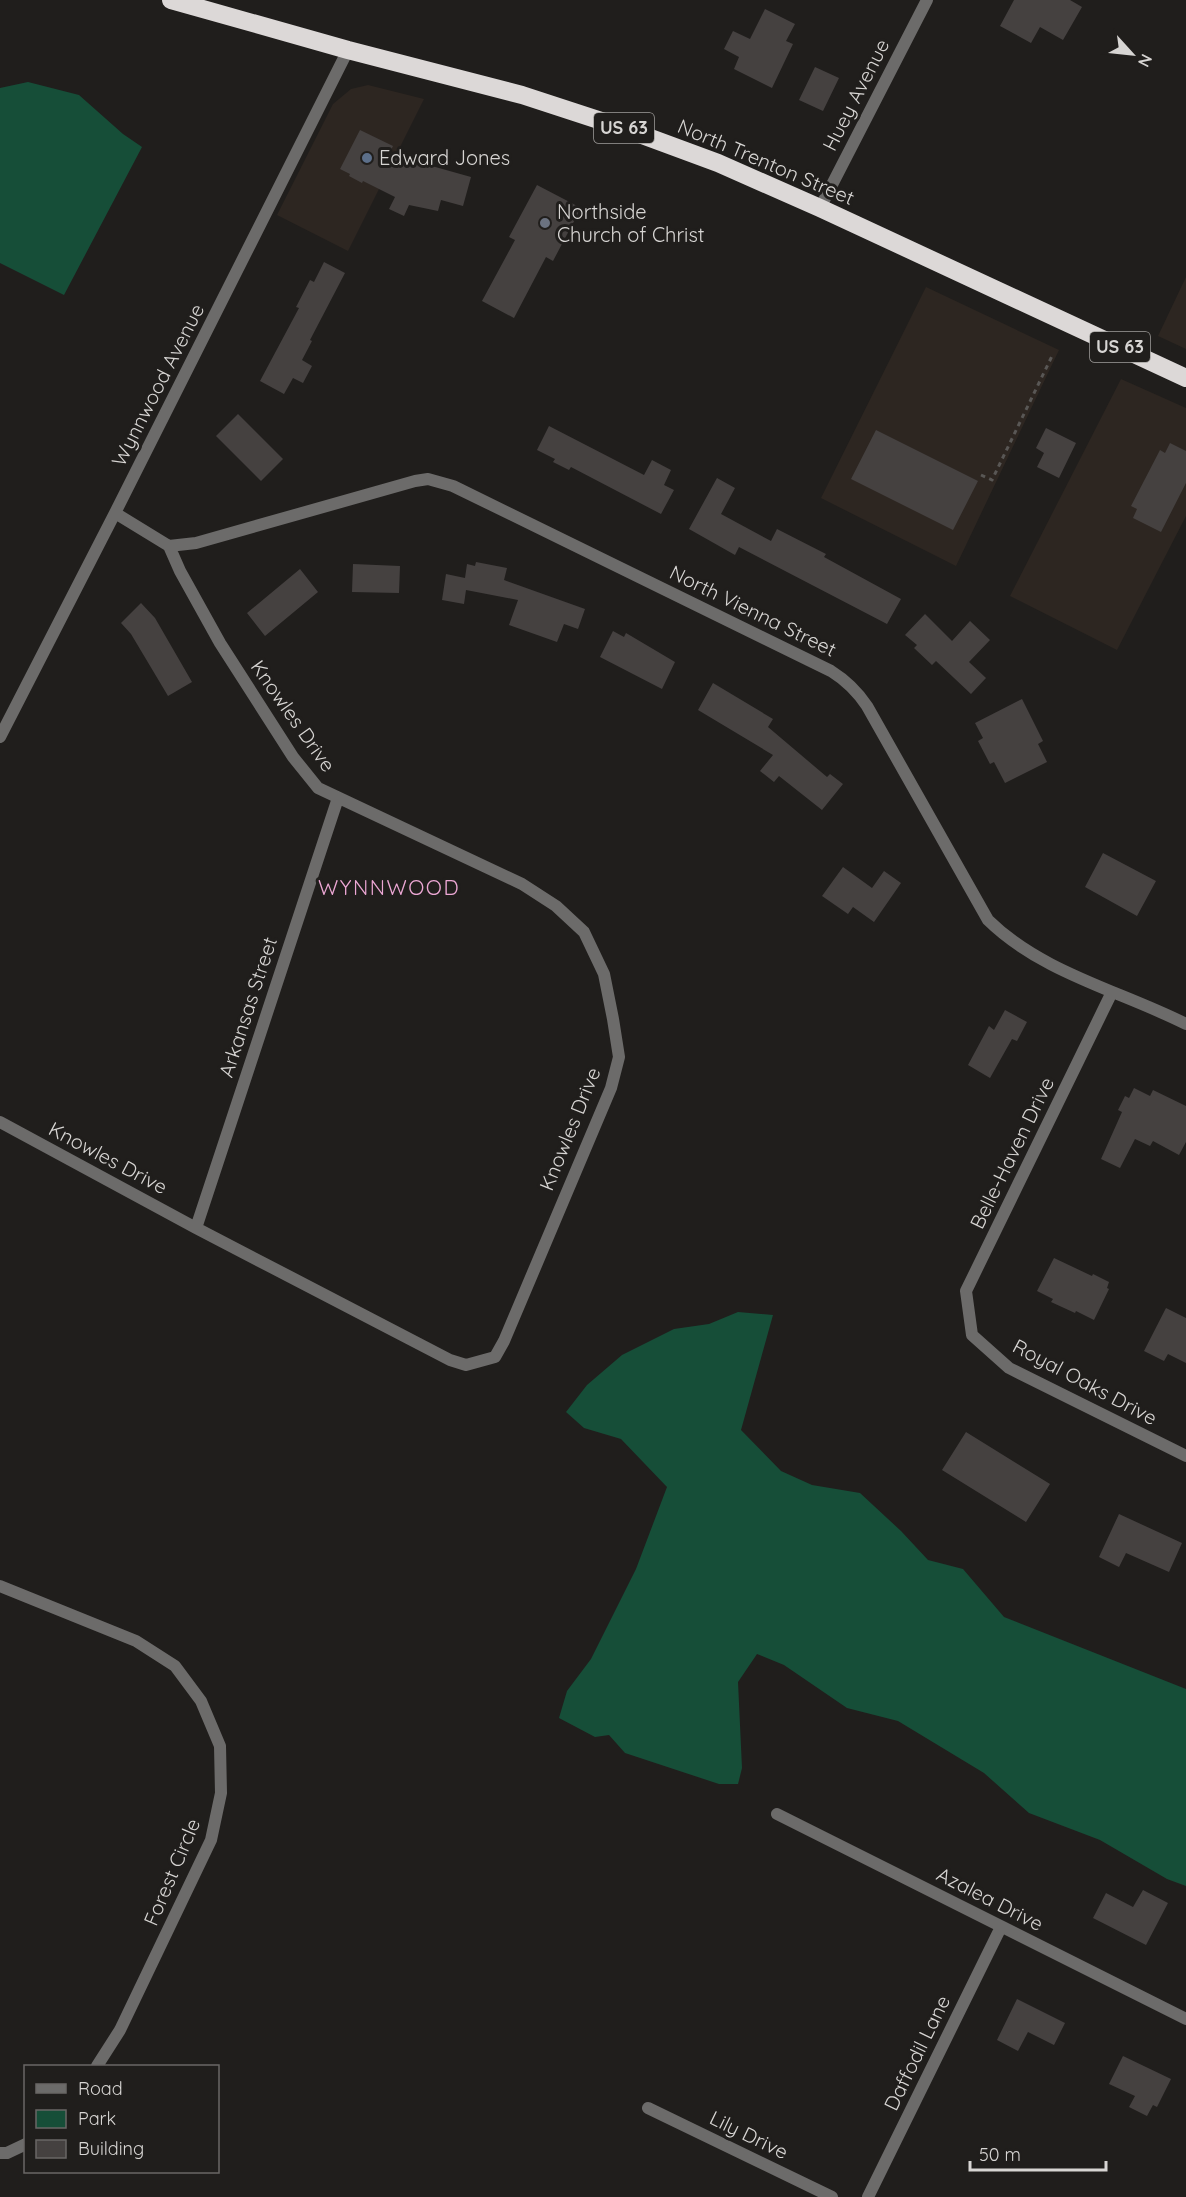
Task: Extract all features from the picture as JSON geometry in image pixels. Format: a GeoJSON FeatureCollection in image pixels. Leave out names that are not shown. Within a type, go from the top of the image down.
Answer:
{"type":"FeatureCollection","features":[{"type":"Feature","properties":{"kind":"highway","name":"North Trenton Street"},"geometry":{"type":"LineString","coordinates":[[171,0],[209,5],[348,50],[522,95],[626,129],[718,163],[1186,378]]}},
{"type":"Feature","properties":{"kind":"street","name":"Huey Avenue"},"geometry":{"type":"LineString","coordinates":[[820,208],[927,0]]}},
{"type":"Feature","properties":{"kind":"street","name":"Wynnwood Avenue"},"geometry":{"type":"LineString","coordinates":[[0,737],[348,50]]}},
{"type":"Feature","properties":{"kind":"street","name":"North Vienna Street"},"geometry":{"type":"LineString","coordinates":[[169,546],[196,543],[428,478],[453,486],[844,679],[867,706],[988,920],[1011,940],[1030,952],[1112,992],[1154,1007],[1186,1024]]}},
{"type":"Feature","properties":{"kind":"street"},"geometry":{"type":"LineString","coordinates":[[115,513],[169,546]]}},
{"type":"Feature","properties":{"kind":"street","name":"Knowles Drive"},"geometry":{"type":"LineString","coordinates":[[0,1122],[196,1228],[450,1360],[466,1365],[495,1357],[504,1341],[611,1088],[619,1057],[613,1019],[604,974],[584,932],[556,906],[522,884],[318,788],[293,757],[220,643],[180,571],[169,546]]}},
{"type":"Feature","properties":{"kind":"street","name":"Arkansas Street"},"geometry":{"type":"LineString","coordinates":[[196,1228],[338,798]]}},
{"type":"Feature","properties":{"kind":"street","name":"Belle-Haven Drive"},"geometry":{"type":"LineString","coordinates":[[972,1335],[966,1291],[1112,992]]}},
{"type":"Feature","properties":{"kind":"street","name":"Royal Oaks Drive"},"geometry":{"type":"LineString","coordinates":[[972,1335],[1009,1368],[1186,1456]]}},
{"type":"Feature","properties":{"kind":"street","name":"Forest Circle"},"geometry":{"type":"LineString","coordinates":[[0,1586],[136,1641],[175,1666],[201,1701],[220,1746],[221,1793],[211,1840],[120,2030],[98,2065]]}},
{"type":"Feature","properties":{"kind":"street","name":"Azalea Drive"},"geometry":{"type":"LineString","coordinates":[[777,1814],[1186,2019]]}},
{"type":"Feature","properties":{"kind":"street","name":"Daffodil Lane"},"geometry":{"type":"LineString","coordinates":[[868,2197],[1001,1927]]}},
{"type":"Feature","properties":{"kind":"street","name":"Lily Drive"},"geometry":{"type":"LineString","coordinates":[[648,2108],[832,2197]]}},
{"type":"Feature","properties":{"kind":"street"},"geometry":{"type":"LineString","coordinates":[[0,2153],[24,2145]]}},
{"type":"Feature","properties":{"kind":"path"},"geometry":{"type":"LineString","coordinates":[[981,475],[992,480],[1053,354]]}},
{"type":"Feature","properties":{"kind":"shaded area"},"geometry":{"type":"Polygon","coordinates":[[[368,85],[424,99],[348,251],[277,215],[333,104],[351,89],[368,85]]]}},
{"type":"Feature","properties":{"kind":"shaded area"},"geometry":{"type":"Polygon","coordinates":[[[1186,277],[1186,349],[1158,336],[1186,277]]]}},
{"type":"Feature","properties":{"kind":"shaded area"},"geometry":{"type":"Polygon","coordinates":[[[926,287],[1059,350],[956,566],[821,498],[926,287]]]}},
{"type":"Feature","properties":{"kind":"shaded area"},"geometry":{"type":"Polygon","coordinates":[[[1121,379],[1186,408],[1186,516],[1117,650],[1010,596],[1121,379]]]}},
{"type":"Feature","properties":{"kind":"green space"},"geometry":{"type":"Polygon","coordinates":[[[28,82],[79,95],[123,134],[142,147],[64,295],[0,263],[0,88],[28,82]]]}},
{"type":"Feature","properties":{"kind":"green space"},"geometry":{"type":"Polygon","coordinates":[[[738,1312],[773,1315],[741,1430],[781,1471],[812,1485],[860,1493],[928,1560],[963,1569],[1004,1617],[1186,1689],[1186,1886],[1167,1879],[1100,1840],[1029,1813],[984,1773],[898,1721],[847,1708],[784,1665],[757,1654],[738,1682],[742,1768],[738,1784],[719,1784],[625,1753],[609,1735],[595,1737],[559,1718],[567,1691],[591,1659],[636,1569],[667,1487],[621,1439],[584,1428],[566,1412],[587,1385],[622,1355],[674,1329],[709,1324],[738,1312]]]}},
{"type":"Feature","properties":{"kind":"building"},"geometry":{"type":"Polygon","coordinates":[[[1014,0],[1070,0],[1082,7],[1063,40],[1040,27],[1031,43],[1000,26],[1014,0]]]}},
{"type":"Feature","properties":{"kind":"building"},"geometry":{"type":"Polygon","coordinates":[[[765,9],[795,24],[786,41],[793,44],[772,88],[734,69],[739,57],[724,49],[733,31],[750,39],[765,9]]]}},
{"type":"Feature","properties":{"kind":"building"},"geometry":{"type":"Polygon","coordinates":[[[815,67],[839,78],[823,111],[799,100],[815,67]]]}},
{"type":"Feature","properties":{"kind":"building"},"geometry":{"type":"Polygon","coordinates":[[[360,130],[393,146],[389,154],[471,177],[463,206],[441,200],[438,211],[409,205],[404,216],[389,209],[395,197],[363,181],[362,183],[340,169],[360,130]]]}},
{"type":"Feature","properties":{"kind":"building"},"geometry":{"type":"Polygon","coordinates":[[[537,185],[581,208],[553,261],[546,257],[514,318],[482,301],[515,240],[509,237],[537,185]]]}},
{"type":"Feature","properties":{"kind":"building"},"geometry":{"type":"Polygon","coordinates":[[[324,262],[345,273],[302,360],[312,366],[303,383],[293,378],[284,394],[260,381],[299,308],[296,307],[310,280],[314,282],[324,262]]]}},
{"type":"Feature","properties":{"kind":"building"},"geometry":{"type":"Polygon","coordinates":[[[238,414],[283,459],[261,481],[216,436],[238,414]]]}},
{"type":"Feature","properties":{"kind":"building"},"geometry":{"type":"Polygon","coordinates":[[[549,426],[644,475],[652,460],[671,470],[664,485],[674,490],[661,514],[571,467],[569,470],[553,462],[555,459],[537,450],[549,426]]]}},
{"type":"Feature","properties":{"kind":"building"},"geometry":{"type":"Polygon","coordinates":[[[1046,428],[1076,443],[1059,478],[1037,467],[1044,453],[1036,448],[1046,428]]]}},
{"type":"Feature","properties":{"kind":"building"},"geometry":{"type":"Polygon","coordinates":[[[876,430],[978,481],[953,530],[851,479],[876,430]]]}},
{"type":"Feature","properties":{"kind":"building"},"geometry":{"type":"Polygon","coordinates":[[[1170,443],[1186,451],[1186,483],[1161,532],[1133,518],[1137,509],[1131,506],[1160,450],[1165,453],[1170,443]]]}},
{"type":"Feature","properties":{"kind":"building"},"geometry":{"type":"Polygon","coordinates":[[[717,478],[735,488],[721,514],[771,541],[777,529],[826,554],[824,557],[901,599],[887,624],[739,547],[735,555],[689,529],[717,478]]]}},
{"type":"Feature","properties":{"kind":"building"},"geometry":{"type":"Polygon","coordinates":[[[476,562],[507,568],[504,580],[585,609],[578,629],[564,624],[557,642],[509,625],[518,600],[466,590],[464,604],[442,600],[446,574],[465,578],[467,564],[475,566],[476,562]]]}},
{"type":"Feature","properties":{"kind":"building"},"geometry":{"type":"Polygon","coordinates":[[[353,564],[400,566],[399,593],[352,592],[353,564]]]}},
{"type":"Feature","properties":{"kind":"building"},"geometry":{"type":"Polygon","coordinates":[[[300,569],[318,592],[265,636],[247,613],[300,569]]]}},
{"type":"Feature","properties":{"kind":"building"},"geometry":{"type":"Polygon","coordinates":[[[141,603],[155,618],[192,682],[168,696],[131,634],[121,623],[141,603]]]}},
{"type":"Feature","properties":{"kind":"building"},"geometry":{"type":"Polygon","coordinates":[[[925,614],[952,641],[970,621],[990,640],[969,662],[986,678],[971,694],[936,661],[932,665],[914,648],[917,645],[905,635],[925,614]]]}},
{"type":"Feature","properties":{"kind":"building"},"geometry":{"type":"Polygon","coordinates":[[[613,631],[624,637],[626,633],[675,662],[662,689],[600,657],[613,631]]]}},
{"type":"Feature","properties":{"kind":"building"},"geometry":{"type":"Polygon","coordinates":[[[713,683],[773,719],[768,727],[827,777],[830,774],[843,784],[822,810],[779,776],[774,782],[760,771],[773,755],[698,710],[713,683]]]}},
{"type":"Feature","properties":{"kind":"building"},"geometry":{"type":"Polygon","coordinates":[[[1022,699],[1043,741],[1038,744],[1047,762],[1005,783],[994,762],[990,764],[978,741],[983,738],[975,723],[1022,699]]]}},
{"type":"Feature","properties":{"kind":"building"},"geometry":{"type":"Polygon","coordinates":[[[1103,853],[1156,881],[1137,916],[1085,887],[1103,853]]]}},
{"type":"Feature","properties":{"kind":"building"},"geometry":{"type":"Polygon","coordinates":[[[843,867],[872,888],[884,871],[901,883],[874,922],[853,907],[848,914],[822,896],[843,867]]]}},
{"type":"Feature","properties":{"kind":"building"},"geometry":{"type":"Polygon","coordinates":[[[1005,1010],[1027,1022],[1017,1041],[1012,1039],[990,1078],[968,1065],[989,1026],[994,1030],[1005,1010]]]}},
{"type":"Feature","properties":{"kind":"building"},"geometry":{"type":"Polygon","coordinates":[[[1134,1088],[1150,1096],[1153,1090],[1186,1106],[1186,1142],[1179,1155],[1153,1141],[1150,1146],[1135,1139],[1120,1168],[1101,1159],[1122,1112],[1118,1110],[1125,1096],[1129,1098],[1134,1088]]]}},
{"type":"Feature","properties":{"kind":"building"},"geometry":{"type":"Polygon","coordinates":[[[1054,1258],[1109,1282],[1107,1288],[1109,1289],[1094,1320],[1051,1302],[1053,1299],[1037,1291],[1054,1258]]]}},
{"type":"Feature","properties":{"kind":"building"},"geometry":{"type":"Polygon","coordinates":[[[1166,1308],[1186,1318],[1186,1363],[1168,1354],[1164,1361],[1144,1351],[1166,1308]]]}},
{"type":"Feature","properties":{"kind":"building"},"geometry":{"type":"Polygon","coordinates":[[[966,1432],[1050,1484],[1026,1522],[942,1470],[966,1432]]]}},
{"type":"Feature","properties":{"kind":"building"},"geometry":{"type":"Polygon","coordinates":[[[1119,1514],[1182,1543],[1169,1572],[1126,1553],[1119,1567],[1099,1557],[1119,1514]]]}},
{"type":"Feature","properties":{"kind":"building"},"geometry":{"type":"Polygon","coordinates":[[[1143,1890],[1168,1903],[1146,1945],[1093,1918],[1106,1893],[1133,1907],[1143,1890]]]}},
{"type":"Feature","properties":{"kind":"building"},"geometry":{"type":"Polygon","coordinates":[[[1017,1999],[1065,2023],[1054,2045],[1028,2032],[1018,2051],[997,2040],[1017,1999]]]}},
{"type":"Feature","properties":{"kind":"building"},"geometry":{"type":"Polygon","coordinates":[[[1123,2056],[1171,2079],[1157,2107],[1153,2105],[1147,2116],[1129,2107],[1135,2096],[1109,2084],[1123,2056]]]}},
{"type":"Feature","properties":{"kind":"place","name":"Edward Jones"},"geometry":{"type":"Point","coordinates":[367,158]}},
{"type":"Feature","properties":{"kind":"place","name":"Northside Church of Christ"},"geometry":{"type":"Point","coordinates":[545,223]}},
{"type":"Feature","properties":{"kind":"district","name":"WYNNWOOD"},"geometry":{"type":"Point","coordinates":[389,888]}}]}
